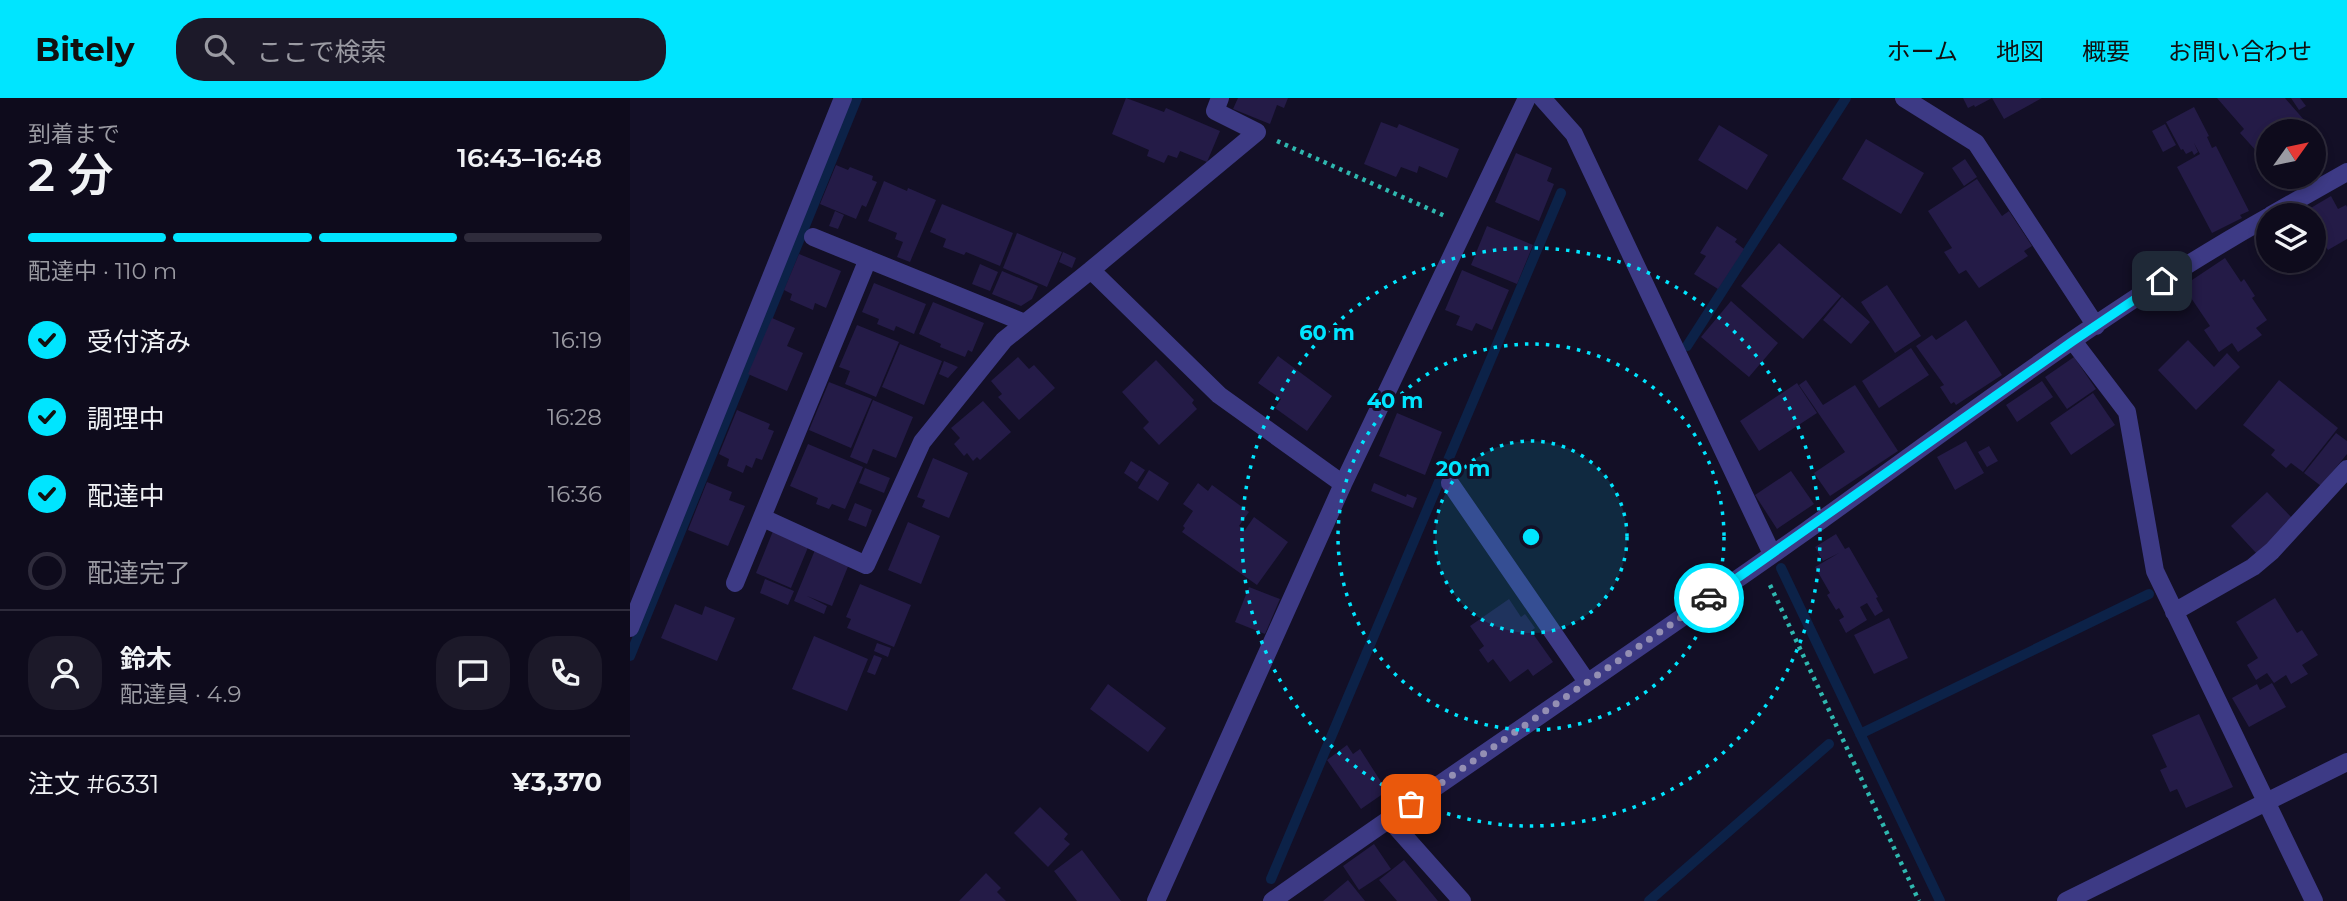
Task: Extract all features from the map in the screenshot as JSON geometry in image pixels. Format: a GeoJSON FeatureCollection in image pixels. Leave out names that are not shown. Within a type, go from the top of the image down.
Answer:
{"type":"FeatureCollection","features":[{"type":"Feature","properties":{"kind":"street"},"geometry":{"type":"LineString","coordinates":[[630,628],[843,98]]}},
{"type":"Feature","properties":{"kind":"street"},"geometry":{"type":"LineString","coordinates":[[763,518],[866,565],[922,442],[1004,340],[1257,132],[1215,111],[1220,98]]}},
{"type":"Feature","properties":{"kind":"street"},"geometry":{"type":"LineString","coordinates":[[1156,901],[1343,484],[1527,98]]}},
{"type":"Feature","properties":{"kind":"street"},"geometry":{"type":"LineString","coordinates":[[1542,98],[1574,134],[1772,554]]}},
{"type":"Feature","properties":{"kind":"street"},"geometry":{"type":"LineString","coordinates":[[1904,98],[1976,143],[2096,326]]}},
{"type":"Feature","properties":{"kind":"street"},"geometry":{"type":"LineString","coordinates":[[2292,203],[2347,172]]}},
{"type":"Feature","properties":{"kind":"street"},"geometry":{"type":"LineString","coordinates":[[1272,901],[1772,554],[2073,341],[2207,251],[2256,223]]}},
{"type":"Feature","properties":{"kind":"street"},"geometry":{"type":"LineString","coordinates":[[813,237],[1025,323]]}},
{"type":"Feature","properties":{"kind":"street"},"geometry":{"type":"LineString","coordinates":[[735,583],[868,259]]}},
{"type":"Feature","properties":{"kind":"street"},"geometry":{"type":"LineString","coordinates":[[1091,270],[1219,394],[1343,484]]}},
{"type":"Feature","properties":{"kind":"street"},"geometry":{"type":"LineString","coordinates":[[2073,341],[2127,412],[2155,571],[2314,901]]}},
{"type":"Feature","properties":{"kind":"street"},"geometry":{"type":"LineString","coordinates":[[2174,612],[2253,567],[2281,541],[2347,469]]}},
{"type":"Feature","properties":{"kind":"street"},"geometry":{"type":"LineString","coordinates":[[1450,483],[1587,682]]}},
{"type":"Feature","properties":{"kind":"street"},"geometry":{"type":"LineString","coordinates":[[2066,901],[2347,762]]}},
{"type":"Feature","properties":{"kind":"street"},"geometry":{"type":"LineString","coordinates":[[1389,819],[1462,901]]}},
{"type":"Feature","properties":{"kind":"path"},"geometry":{"type":"LineString","coordinates":[[1257,132],[1467,226]]}},
{"type":"Feature","properties":{"kind":"building"},"geometry":{"type":"Polygon","coordinates":[[[1126,98],[1164,112],[1166,108],[1220,131],[1207,162],[1180,151],[1177,158],[1168,155],[1164,163],[1147,156],[1149,150],[1112,134],[1126,98]]]}},
{"type":"Feature","properties":{"kind":"building"},"geometry":{"type":"Polygon","coordinates":[[[1238,98],[1288,98],[1284,108],[1277,105],[1270,124],[1233,109],[1238,98]]]}},
{"type":"Feature","properties":{"kind":"building"},"geometry":{"type":"Polygon","coordinates":[[[1963,98],[1992,98],[1968,108],[1963,98]]]}},
{"type":"Feature","properties":{"kind":"building"},"geometry":{"type":"Polygon","coordinates":[[[1992,98],[2042,98],[2004,119],[1992,98]]]}},
{"type":"Feature","properties":{"kind":"building"},"geometry":{"type":"Polygon","coordinates":[[[2217,98],[2285,98],[2303,119],[2256,119],[2256,151],[2240,133],[2244,129],[2217,98]]]}},
{"type":"Feature","properties":{"kind":"building"},"geometry":{"type":"Polygon","coordinates":[[[2291,98],[2300,98],[2306,106],[2299,110],[2291,98]]]}},
{"type":"Feature","properties":{"kind":"building"},"geometry":{"type":"Polygon","coordinates":[[[2194,107],[2212,148],[2216,146],[2249,211],[2240,215],[2242,218],[2212,233],[2177,167],[2200,154],[2194,143],[2198,152],[2194,155],[2192,151],[2186,154],[2181,150],[2166,122],[2194,107]]]}},
{"type":"Feature","properties":{"kind":"building"},"geometry":{"type":"Polygon","coordinates":[[[1381,122],[1397,128],[1399,124],[1459,149],[1447,178],[1419,166],[1417,173],[1401,167],[1396,177],[1364,164],[1381,122]]]}},
{"type":"Feature","properties":{"kind":"building"},"geometry":{"type":"Polygon","coordinates":[[[2165,124],[2176,145],[2163,152],[2152,131],[2165,124]]]}},
{"type":"Feature","properties":{"kind":"building"},"geometry":{"type":"Polygon","coordinates":[[[1719,125],[1768,155],[1747,190],[1698,160],[1719,125]]]}},
{"type":"Feature","properties":{"kind":"building"},"geometry":{"type":"Polygon","coordinates":[[[1866,139],[1924,173],[1901,214],[1842,179],[1866,139]]]}},
{"type":"Feature","properties":{"kind":"building"},"geometry":{"type":"Polygon","coordinates":[[[1516,153],[1552,168],[1547,181],[1554,184],[1539,221],[1495,202],[1516,153]]]}},
{"type":"Feature","properties":{"kind":"building"},"geometry":{"type":"Polygon","coordinates":[[[1965,159],[1977,177],[1964,186],[1952,168],[1965,159]]]}},
{"type":"Feature","properties":{"kind":"building"},"geometry":{"type":"Polygon","coordinates":[[[836,165],[873,176],[872,180],[877,182],[866,207],[862,205],[856,219],[820,204],[836,165]]]}},
{"type":"Feature","properties":{"kind":"building"},"geometry":{"type":"Polygon","coordinates":[[[1977,179],[2002,216],[2009,211],[2032,246],[2024,251],[2028,256],[1979,288],[1966,270],[1959,274],[1944,252],[1952,248],[1928,211],[1977,179]]]}},
{"type":"Feature","properties":{"kind":"building"},"geometry":{"type":"Polygon","coordinates":[[[884,181],[936,200],[910,262],[897,257],[903,242],[895,239],[897,233],[868,221],[884,181]]]}},
{"type":"Feature","properties":{"kind":"building"},"geometry":{"type":"Polygon","coordinates":[[[2331,196],[2338,209],[2346,205],[2347,207],[2347,239],[2328,250],[2326,203],[2319,203],[2331,196]]]}},
{"type":"Feature","properties":{"kind":"building"},"geometry":{"type":"Polygon","coordinates":[[[942,204],[1013,233],[1000,266],[966,252],[964,255],[943,247],[946,239],[930,232],[942,204]]]}},
{"type":"Feature","properties":{"kind":"building"},"geometry":{"type":"Polygon","coordinates":[[[835,211],[844,215],[838,229],[829,226],[835,211]]]}},
{"type":"Feature","properties":{"kind":"building"},"geometry":{"type":"Polygon","coordinates":[[[1487,226],[1533,245],[1517,284],[1471,265],[1487,226]]]}},
{"type":"Feature","properties":{"kind":"building"},"geometry":{"type":"Polygon","coordinates":[[[1717,226],[1737,239],[1735,242],[1744,249],[1718,289],[1694,274],[1706,256],[1700,253],[1717,226]]]}},
{"type":"Feature","properties":{"kind":"building"},"geometry":{"type":"Polygon","coordinates":[[[1017,233],[1062,252],[1047,287],[1003,268],[1017,233]]]}},
{"type":"Feature","properties":{"kind":"building"},"geometry":{"type":"Polygon","coordinates":[[[1779,243],[1841,296],[1803,339],[1741,286],[1779,243]]]}},
{"type":"Feature","properties":{"kind":"building"},"geometry":{"type":"Polygon","coordinates":[[[1063,252],[1076,258],[1072,268],[1059,262],[1063,252]]]}},
{"type":"Feature","properties":{"kind":"building"},"geometry":{"type":"Polygon","coordinates":[[[799,254],[841,271],[826,308],[815,303],[813,310],[790,300],[792,294],[784,290],[799,254]]]}},
{"type":"Feature","properties":{"kind":"building"},"geometry":{"type":"Polygon","coordinates":[[[2225,258],[2241,282],[2244,279],[2255,296],[2252,298],[2267,320],[2256,328],[2262,335],[2238,352],[2232,343],[2219,352],[2204,330],[2210,326],[2183,286],[2225,258]]]}},
{"type":"Feature","properties":{"kind":"building"},"geometry":{"type":"Polygon","coordinates":[[[980,264],[998,272],[990,291],[972,284],[980,264]]]}},
{"type":"Feature","properties":{"kind":"building"},"geometry":{"type":"Polygon","coordinates":[[[1462,270],[1509,290],[1492,330],[1476,323],[1472,331],[1456,325],[1460,316],[1445,310],[1462,270]]]}},
{"type":"Feature","properties":{"kind":"building"},"geometry":{"type":"Polygon","coordinates":[[[1002,271],[1038,286],[1032,299],[1021,306],[992,294],[1002,271]]]}},
{"type":"Feature","properties":{"kind":"building"},"geometry":{"type":"Polygon","coordinates":[[[874,283],[926,304],[914,334],[896,326],[894,331],[877,324],[879,319],[862,312],[874,283]]]}},
{"type":"Feature","properties":{"kind":"building"},"geometry":{"type":"Polygon","coordinates":[[[1887,285],[1921,336],[1895,353],[1861,302],[1887,285]]]}},
{"type":"Feature","properties":{"kind":"building"},"geometry":{"type":"Polygon","coordinates":[[[1842,297],[1870,322],[1851,344],[1823,320],[1842,297]]]}},
{"type":"Feature","properties":{"kind":"building"},"geometry":{"type":"Polygon","coordinates":[[[1731,301],[1778,343],[1749,377],[1701,337],[1731,301]]]}},
{"type":"Feature","properties":{"kind":"building"},"geometry":{"type":"Polygon","coordinates":[[[933,302],[984,323],[972,352],[968,350],[965,357],[940,347],[941,344],[919,334],[933,302]]]}},
{"type":"Feature","properties":{"kind":"building"},"geometry":{"type":"Polygon","coordinates":[[[772,318],[795,328],[787,346],[803,353],[787,391],[748,374],[772,318]]]}},
{"type":"Feature","properties":{"kind":"building"},"geometry":{"type":"Polygon","coordinates":[[[1966,320],[2002,375],[1956,405],[1954,402],[1951,404],[1940,387],[1944,385],[1916,346],[1932,335],[1936,340],[1966,320]]]}},
{"type":"Feature","properties":{"kind":"building"},"geometry":{"type":"Polygon","coordinates":[[[857,325],[899,342],[876,397],[845,384],[850,371],[839,367],[857,325]]]}},
{"type":"Feature","properties":{"kind":"building"},"geometry":{"type":"Polygon","coordinates":[[[2188,340],[2214,367],[2227,353],[2240,367],[2196,410],[2158,370],[2188,340]]]}},
{"type":"Feature","properties":{"kind":"building"},"geometry":{"type":"Polygon","coordinates":[[[900,344],[942,361],[924,405],[882,387],[900,344]]]}},
{"type":"Feature","properties":{"kind":"building"},"geometry":{"type":"Polygon","coordinates":[[[1911,348],[1929,375],[1879,408],[1862,381],[1911,348]]]}},
{"type":"Feature","properties":{"kind":"building"},"geometry":{"type":"Polygon","coordinates":[[[1278,356],[1332,396],[1307,431],[1275,408],[1281,399],[1258,383],[1278,356]]]}},
{"type":"Feature","properties":{"kind":"building"},"geometry":{"type":"Polygon","coordinates":[[[1018,357],[1029,369],[1034,365],[1055,388],[1019,420],[998,397],[1002,394],[991,381],[1018,357]]]}},
{"type":"Feature","properties":{"kind":"building"},"geometry":{"type":"Polygon","coordinates":[[[2074,357],[2096,389],[2067,409],[2045,377],[2074,357]]]}},
{"type":"Feature","properties":{"kind":"building"},"geometry":{"type":"Polygon","coordinates":[[[1156,360],[1194,400],[1192,403],[1197,409],[1159,445],[1143,428],[1149,422],[1122,392],[1156,360]]]}},
{"type":"Feature","properties":{"kind":"building"},"geometry":{"type":"Polygon","coordinates":[[[944,361],[958,367],[948,378],[939,374],[944,361]]]}},
{"type":"Feature","properties":{"kind":"building"},"geometry":{"type":"Polygon","coordinates":[[[1806,380],[1823,405],[1855,385],[1898,451],[1830,496],[1814,473],[1845,452],[1799,385],[1806,380]]]}},
{"type":"Feature","properties":{"kind":"building"},"geometry":{"type":"Polygon","coordinates":[[[2279,380],[2338,428],[2303,472],[2291,463],[2286,468],[2271,455],[2275,450],[2243,425],[2279,380]]]}},
{"type":"Feature","properties":{"kind":"building"},"geometry":{"type":"Polygon","coordinates":[[[2042,381],[2053,397],[2017,422],[2006,405],[2042,381]]]}},
{"type":"Feature","properties":{"kind":"building"},"geometry":{"type":"Polygon","coordinates":[[[829,382],[872,399],[851,448],[809,430],[829,382]]]}},
{"type":"Feature","properties":{"kind":"building"},"geometry":{"type":"Polygon","coordinates":[[[1797,383],[1817,413],[1759,451],[1740,421],[1797,383]]]}},
{"type":"Feature","properties":{"kind":"building"},"geometry":{"type":"Polygon","coordinates":[[[2093,393],[2115,425],[2071,455],[2050,423],[2093,393]]]}},
{"type":"Feature","properties":{"kind":"building"},"geometry":{"type":"Polygon","coordinates":[[[873,400],[913,417],[896,458],[873,449],[867,464],[850,457],[873,400]]]}},
{"type":"Feature","properties":{"kind":"building"},"geometry":{"type":"Polygon","coordinates":[[[983,401],[1011,432],[980,460],[977,457],[973,461],[967,453],[964,456],[954,444],[960,438],[951,428],[983,401]]]}},
{"type":"Feature","properties":{"kind":"building"},"geometry":{"type":"Polygon","coordinates":[[[737,410],[770,424],[768,429],[774,431],[762,460],[756,458],[752,468],[746,465],[743,473],[727,466],[729,459],[719,454],[737,410]]]}},
{"type":"Feature","properties":{"kind":"building"},"geometry":{"type":"Polygon","coordinates":[[[1397,413],[1442,432],[1425,475],[1379,456],[1397,413]]]}},
{"type":"Feature","properties":{"kind":"building"},"geometry":{"type":"Polygon","coordinates":[[[2336,433],[2347,441],[2347,454],[2321,486],[2304,473],[2336,433]]]}},
{"type":"Feature","properties":{"kind":"building"},"geometry":{"type":"Polygon","coordinates":[[[1966,441],[1984,473],[1955,490],[1937,457],[1966,441]]]}},
{"type":"Feature","properties":{"kind":"building"},"geometry":{"type":"Polygon","coordinates":[[[808,444],[863,467],[845,509],[832,504],[829,509],[816,504],[818,498],[790,486],[808,444]]]}},
{"type":"Feature","properties":{"kind":"building"},"geometry":{"type":"Polygon","coordinates":[[[1989,446],[1998,461],[1987,467],[1978,452],[1989,446]]]}},
{"type":"Feature","properties":{"kind":"building"},"geometry":{"type":"Polygon","coordinates":[[[933,458],[968,473],[949,518],[922,507],[925,500],[917,497],[933,458]]]}},
{"type":"Feature","properties":{"kind":"building"},"geometry":{"type":"Polygon","coordinates":[[[1131,461],[1145,470],[1137,482],[1124,473],[1131,461]]]}},
{"type":"Feature","properties":{"kind":"building"},"geometry":{"type":"Polygon","coordinates":[[[865,468],[890,478],[884,493],[859,483],[865,468]]]}},
{"type":"Feature","properties":{"kind":"building"},"geometry":{"type":"Polygon","coordinates":[[[1149,470],[1169,483],[1158,501],[1138,488],[1149,470]]]}},
{"type":"Feature","properties":{"kind":"building"},"geometry":{"type":"Polygon","coordinates":[[[1791,471],[1814,504],[1777,529],[1755,495],[1791,471]]]}},
{"type":"Feature","properties":{"kind":"building"},"geometry":{"type":"Polygon","coordinates":[[[707,482],[732,492],[729,500],[745,506],[728,546],[688,530],[707,482]]]}},
{"type":"Feature","properties":{"kind":"building"},"geometry":{"type":"Polygon","coordinates":[[[1198,483],[1208,491],[1212,485],[1249,512],[1239,526],[1245,530],[1254,517],[1288,542],[1257,585],[1182,532],[1193,511],[1183,504],[1198,483]]]}},
{"type":"Feature","properties":{"kind":"building"},"geometry":{"type":"Polygon","coordinates":[[[1374,483],[1406,497],[1407,494],[1417,498],[1413,508],[1371,491],[1374,483]]]}},
{"type":"Feature","properties":{"kind":"building"},"geometry":{"type":"Polygon","coordinates":[[[2267,492],[2293,519],[2257,554],[2231,526],[2267,492]]]}},
{"type":"Feature","properties":{"kind":"building"},"geometry":{"type":"Polygon","coordinates":[[[855,503],[872,510],[866,527],[848,520],[855,503]]]}},
{"type":"Feature","properties":{"kind":"building"},"geometry":{"type":"Polygon","coordinates":[[[908,522],[940,536],[921,584],[888,570],[908,522]]]}},
{"type":"Feature","properties":{"kind":"building"},"geometry":{"type":"Polygon","coordinates":[[[773,531],[809,545],[791,588],[756,573],[773,531]]]}},
{"type":"Feature","properties":{"kind":"building"},"geometry":{"type":"Polygon","coordinates":[[[1836,534],[1845,549],[1849,547],[1878,597],[1876,598],[1883,611],[1875,616],[1867,603],[1860,607],[1867,620],[1846,633],[1839,620],[1844,617],[1827,595],[1830,593],[1815,567],[1839,553],[1823,561],[1815,547],[1836,534]]]}},
{"type":"Feature","properties":{"kind":"building"},"geometry":{"type":"Polygon","coordinates":[[[815,550],[849,564],[832,606],[807,596],[827,606],[824,614],[794,601],[815,550]]]}},
{"type":"Feature","properties":{"kind":"building"},"geometry":{"type":"Polygon","coordinates":[[[765,579],[794,591],[788,605],[760,593],[765,579]]]}},
{"type":"Feature","properties":{"kind":"building"},"geometry":{"type":"Polygon","coordinates":[[[860,584],[911,605],[894,647],[847,628],[851,619],[846,617],[860,584]]]}},
{"type":"Feature","properties":{"kind":"building"},"geometry":{"type":"Polygon","coordinates":[[[1249,587],[1280,599],[1265,634],[1235,622],[1249,587]]]}},
{"type":"Feature","properties":{"kind":"building"},"geometry":{"type":"Polygon","coordinates":[[[2275,598],[2297,633],[2302,630],[2318,655],[2302,665],[2308,674],[2291,684],[2286,675],[2274,683],[2267,673],[2256,680],[2247,665],[2258,658],[2236,622],[2275,598]]]}},
{"type":"Feature","properties":{"kind":"building"},"geometry":{"type":"Polygon","coordinates":[[[1509,599],[1521,617],[1525,614],[1535,628],[1531,631],[1553,662],[1533,676],[1528,669],[1510,682],[1493,659],[1488,663],[1479,650],[1484,646],[1470,626],[1509,599]]]}},
{"type":"Feature","properties":{"kind":"building"},"geometry":{"type":"Polygon","coordinates":[[[675,604],[702,615],[705,606],[735,618],[717,661],[661,638],[675,604]]]}},
{"type":"Feature","properties":{"kind":"building"},"geometry":{"type":"Polygon","coordinates":[[[1889,618],[1908,658],[1874,674],[1854,635],[1889,618]]]}},
{"type":"Feature","properties":{"kind":"building"},"geometry":{"type":"Polygon","coordinates":[[[814,636],[868,659],[847,711],[792,689],[814,636]]]}},
{"type":"Feature","properties":{"kind":"building"},"geometry":{"type":"Polygon","coordinates":[[[877,643],[891,648],[888,657],[874,651],[877,643]]]}},
{"type":"Feature","properties":{"kind":"building"},"geometry":{"type":"Polygon","coordinates":[[[874,655],[882,658],[875,675],[867,672],[874,655]]]}},
{"type":"Feature","properties":{"kind":"building"},"geometry":{"type":"Polygon","coordinates":[[[2272,683],[2286,707],[2249,727],[2232,698],[2257,684],[2260,690],[2272,683]]]}},
{"type":"Feature","properties":{"kind":"building"},"geometry":{"type":"Polygon","coordinates":[[[1108,684],[1166,728],[1148,752],[1090,709],[1108,684]]]}},
{"type":"Feature","properties":{"kind":"building"},"geometry":{"type":"Polygon","coordinates":[[[2199,714],[2233,787],[2186,808],[2177,789],[2170,792],[2160,770],[2167,767],[2152,735],[2199,714]]]}},
{"type":"Feature","properties":{"kind":"building"},"geometry":{"type":"Polygon","coordinates":[[[1347,745],[1353,754],[1360,749],[1387,791],[1361,809],[1327,760],[1347,745]]]}},
{"type":"Feature","properties":{"kind":"building"},"geometry":{"type":"Polygon","coordinates":[[[1040,807],[1068,834],[1064,839],[1070,844],[1048,867],[1014,833],[1040,807]]]}},
{"type":"Feature","properties":{"kind":"building"},"geometry":{"type":"Polygon","coordinates":[[[1374,844],[1391,869],[1359,890],[1343,866],[1374,844]]]}},
{"type":"Feature","properties":{"kind":"building"},"geometry":{"type":"Polygon","coordinates":[[[1082,850],[1121,901],[1077,901],[1054,871],[1082,850]]]}},
{"type":"Feature","properties":{"kind":"building"},"geometry":{"type":"Polygon","coordinates":[[[1404,860],[1438,901],[1397,901],[1379,880],[1404,860]]]}},
{"type":"Feature","properties":{"kind":"building"},"geometry":{"type":"Polygon","coordinates":[[[986,873],[1001,888],[997,892],[1006,901],[959,901],[986,873]]]}},
{"type":"Feature","properties":{"kind":"building"},"geometry":{"type":"Polygon","coordinates":[[[1348,880],[1365,901],[1323,901],[1348,880]]]}},
{"type":"Feature","properties":{"kind":"waterway"},"geometry":{"type":"LineString","coordinates":[[630,656],[857,98]]}},
{"type":"Feature","properties":{"kind":"waterway"},"geometry":{"type":"LineString","coordinates":[[1687,346],[1846,98]]}},
{"type":"Feature","properties":{"kind":"waterway"},"geometry":{"type":"LineString","coordinates":[[1271,879],[1561,193]]}},
{"type":"Feature","properties":{"kind":"waterway"},"geometry":{"type":"LineString","coordinates":[[1781,568],[1940,901]]}},
{"type":"Feature","properties":{"kind":"waterway"},"geometry":{"type":"LineString","coordinates":[[1860,734],[2149,594]]}},
{"type":"Feature","properties":{"kind":"waterway"},"geometry":{"type":"LineString","coordinates":[[1649,901],[1829,744]]}},
{"type":"Feature","properties":{"kind":"way so far"},"geometry":{"type":"LineString","coordinates":[[1411,804],[1709,598]]}},
{"type":"Feature","properties":{"kind":"route"},"geometry":{"type":"LineString","coordinates":[[1709,598],[2162,281]]}}]}
